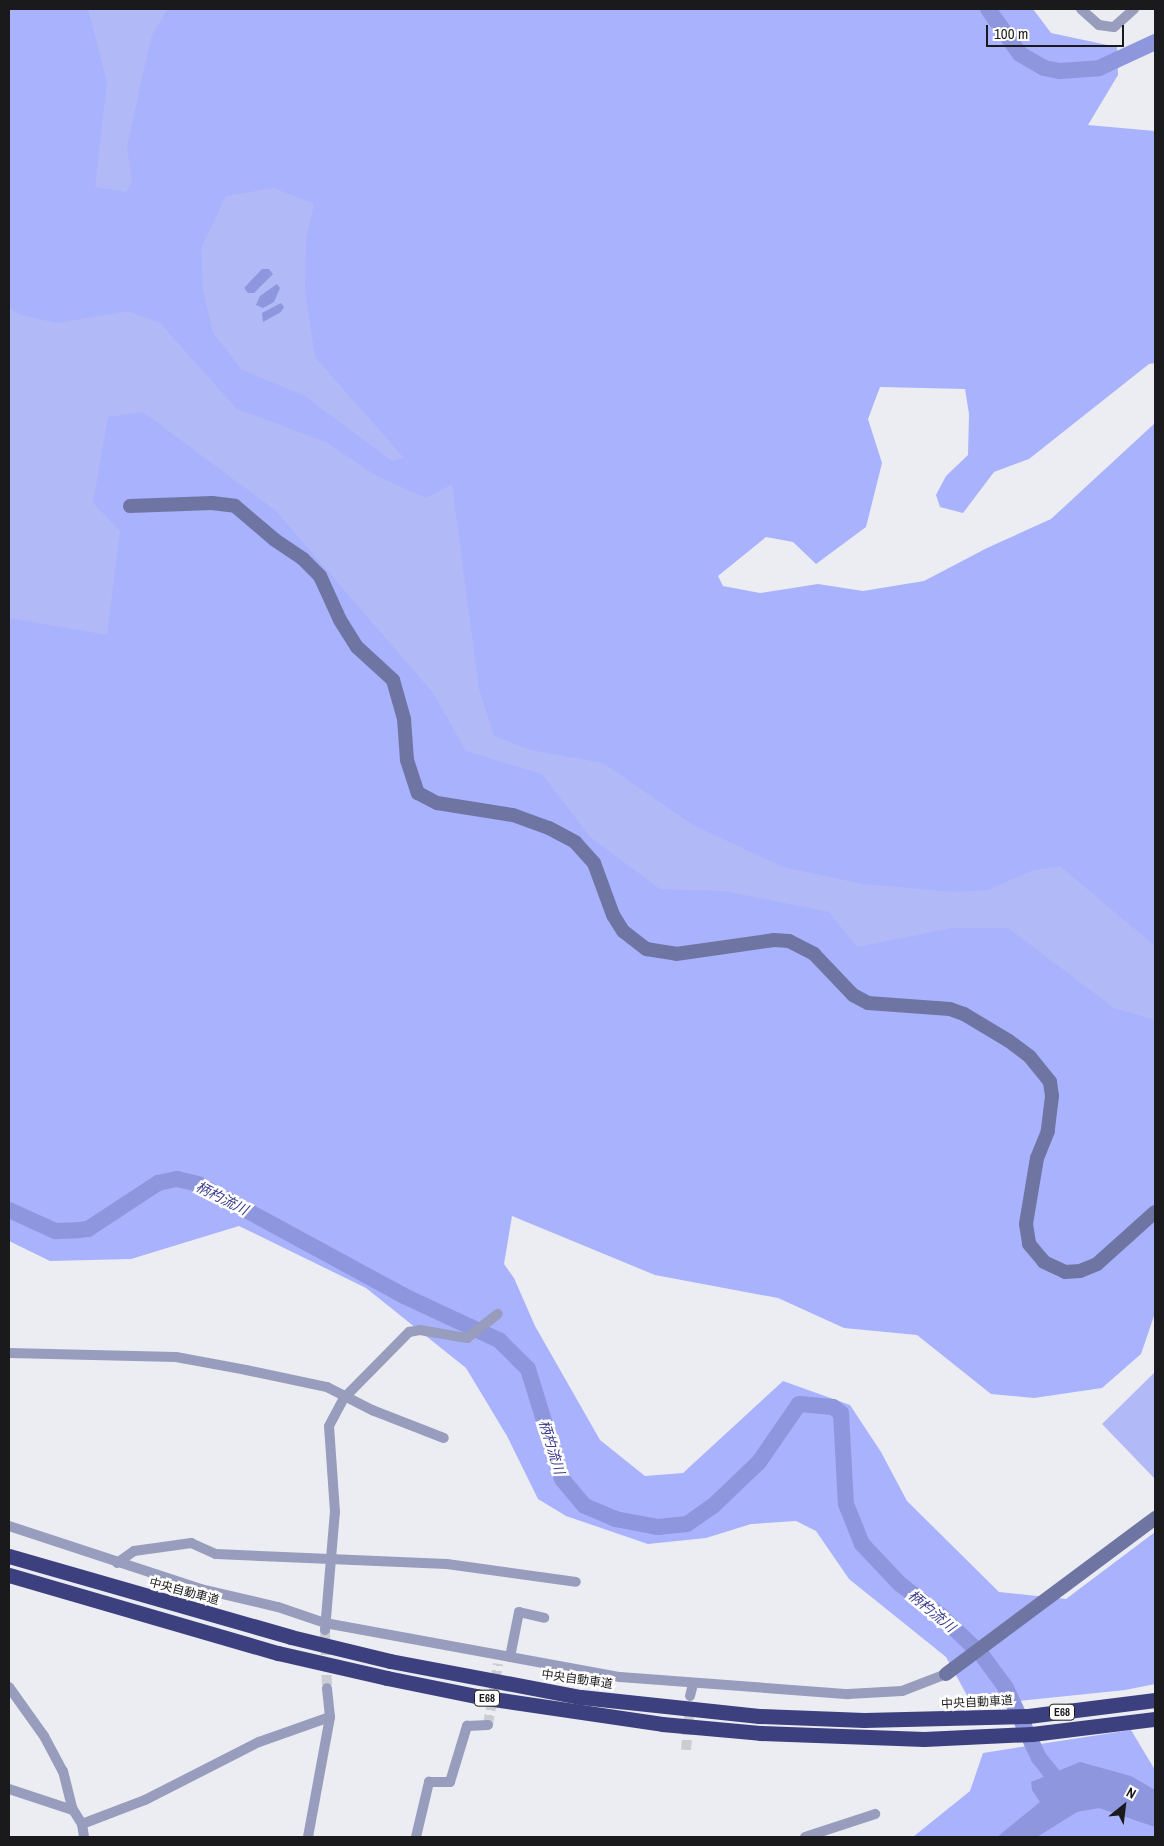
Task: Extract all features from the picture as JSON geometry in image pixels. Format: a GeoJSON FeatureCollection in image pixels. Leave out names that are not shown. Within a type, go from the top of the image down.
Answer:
{"type":"FeatureCollection","features":[{"type":"Feature","properties":{"kind":"highway","name":"中央自動車道"},"geometry":{"type":"LineString","coordinates":[[9,1556],[291,1637],[483,1681],[581,1697],[759,1716],[864,1720],[974,1719],[1153,1701]]}},
{"type":"Feature","properties":{"kind":"highway","name":"E68"},"geometry":{"type":"LineString","coordinates":[[9,1574],[278,1653],[480,1698],[662,1724],[760,1733],[872,1738],[979,1738],[1154,1719]]}},
{"type":"Feature","properties":{"kind":"street"},"geometry":{"type":"LineString","coordinates":[[1081,9],[1099,25],[1114,27],[1134,9]]}},
{"type":"Feature","properties":{"kind":"street"},"geometry":{"type":"LineString","coordinates":[[130,506],[212,503],[236,506],[274,540],[303,559],[320,576],[340,620],[357,648],[393,680],[404,719],[407,760],[418,793],[437,803],[513,815],[549,828],[575,842],[594,863],[613,916],[623,931],[646,949],[676,954],[774,940],[789,941],[814,954],[853,995],[868,1003],[950,1009],[993,1031],[1030,1057],[1050,1082],[1052,1096],[1048,1131],[1038,1158],[1026,1224],[1029,1244],[1044,1262],[1065,1272],[1080,1271],[1097,1264],[1155,1212]]}},
{"type":"Feature","properties":{"kind":"street"},"geometry":{"type":"LineString","coordinates":[[325,1626],[333,1557],[334,1472],[329,1426],[344,1398],[409,1332],[420,1330],[467,1338],[498,1314]]}},
{"type":"Feature","properties":{"kind":"street"},"geometry":{"type":"LineString","coordinates":[[9,1353],[176,1357],[327,1387],[344,1398],[444,1438]]}},
{"type":"Feature","properties":{"kind":"street"},"geometry":{"type":"LineString","coordinates":[[9,1526],[117,1563],[325,1626],[503,1658],[620,1676],[693,1684],[848,1694],[902,1691],[946,1674],[1155,1518]]}},
{"type":"Feature","properties":{"kind":"street"},"geometry":{"type":"LineString","coordinates":[[117,1563],[134,1551],[191,1543],[216,1554],[333,1557],[447,1564],[576,1582]]}},
{"type":"Feature","properties":{"kind":"street"},"geometry":{"type":"LineString","coordinates":[[503,1658],[519,1612],[544,1618]]}},
{"type":"Feature","properties":{"kind":"street"},"geometry":{"type":"LineString","coordinates":[[690,1696],[693,1684]]}},
{"type":"Feature","properties":{"kind":"street"},"geometry":{"type":"LineString","coordinates":[[9,1686],[44,1736],[63,1771],[73,1810],[82,1824],[84,1837]]}},
{"type":"Feature","properties":{"kind":"street"},"geometry":{"type":"LineString","coordinates":[[308,1837],[330,1718],[328,1688]]}},
{"type":"Feature","properties":{"kind":"street"},"geometry":{"type":"LineString","coordinates":[[82,1824],[145,1800],[259,1742],[330,1718]]}},
{"type":"Feature","properties":{"kind":"street"},"geometry":{"type":"LineString","coordinates":[[416,1837],[429,1782],[450,1782],[467,1726],[488,1725]]}},
{"type":"Feature","properties":{"kind":"street"},"geometry":{"type":"LineString","coordinates":[[9,1789],[73,1810]]}},
{"type":"Feature","properties":{"kind":"street"},"geometry":{"type":"LineString","coordinates":[[805,1837],[875,1814]]}},
{"type":"Feature","properties":{"kind":"shaded area"},"geometry":{"type":"Polygon","coordinates":[[[9,9],[301,9],[807,753],[1155,558],[1155,1063],[9,776],[9,9]]]}},
{"type":"Feature","properties":{"kind":"shaded area"},"geometry":{"type":"Polygon","coordinates":[[[14,9],[88,9],[107,82],[95,187],[126,192],[132,182],[127,147],[142,78],[152,35],[168,9],[1033,9],[1051,33],[1117,47],[1118,75],[1088,125],[1155,131],[1155,363],[1149,364],[1029,459],[994,472],[963,513],[940,507],[936,495],[946,476],[968,455],[969,414],[965,389],[880,387],[868,419],[882,463],[866,527],[816,564],[793,542],[766,537],[718,576],[723,586],[760,593],[818,584],[863,591],[924,581],[987,548],[1051,519],[1155,423],[1155,946],[1060,866],[1031,871],[988,890],[954,892],[863,884],[783,867],[693,825],[603,763],[531,750],[494,736],[479,689],[452,484],[426,498],[377,476],[326,442],[237,409],[160,323],[128,311],[57,323],[20,315],[9,307],[9,11],[14,9]],[[274,188],[226,196],[201,248],[203,291],[213,333],[242,370],[303,395],[392,461],[404,458],[315,357],[305,291],[306,240],[314,204],[274,188]]]}},
{"type":"Feature","properties":{"kind":"shaded area"},"geometry":{"type":"Polygon","coordinates":[[[262,269],[269,269],[273,274],[254,293],[248,293],[244,288],[262,269]]]}},
{"type":"Feature","properties":{"kind":"shaded area"},"geometry":{"type":"Polygon","coordinates":[[[277,284],[280,288],[274,302],[263,308],[256,305],[260,296],[277,284]]]}},
{"type":"Feature","properties":{"kind":"shaded area"},"geometry":{"type":"Polygon","coordinates":[[[281,303],[284,307],[281,312],[263,322],[262,313],[281,303]]]}},
{"type":"Feature","properties":{"kind":"shaded area"},"geometry":{"type":"Polygon","coordinates":[[[143,412],[276,511],[433,693],[466,751],[542,774],[590,837],[660,889],[724,891],[829,912],[857,947],[952,928],[1008,928],[1114,1008],[1155,1020],[1155,1313],[1141,1354],[1102,1388],[1034,1398],[991,1394],[917,1335],[844,1328],[778,1298],[655,1275],[512,1216],[504,1264],[514,1278],[535,1326],[600,1440],[645,1476],[683,1473],[783,1381],[850,1405],[881,1452],[907,1501],[999,1592],[1066,1599],[1155,1532],[1155,1684],[1125,1690],[1000,1703],[975,1710],[946,1657],[849,1579],[816,1531],[796,1521],[751,1524],[706,1538],[648,1544],[566,1516],[538,1499],[507,1436],[466,1368],[366,1288],[239,1226],[131,1259],[50,1261],[9,1241],[9,618],[107,635],[120,531],[93,503],[108,417],[143,412]]]}},
{"type":"Feature","properties":{"kind":"shaded area"},"geometry":{"type":"Polygon","coordinates":[[[1155,1372],[1155,1479],[1102,1424],[1155,1372]]]}},
{"type":"Feature","properties":{"kind":"shaded area"},"geometry":{"type":"Polygon","coordinates":[[[1131,1730],[1155,1770],[1155,1837],[913,1837],[970,1791],[983,1753],[1131,1730]]]}},
{"type":"Feature","properties":{"kind":"shaded area"},"geometry":{"type":"Polygon","coordinates":[[[1080,1762],[1131,1776],[1155,1790],[1155,1827],[1099,1808],[1077,1812],[1037,1837],[997,1837],[1040,1802],[1032,1790],[1031,1782],[1080,1762]]]}},
{"type":"Feature","properties":{"kind":"waterway"},"geometry":{"type":"LineString","coordinates":[[988,9],[1020,54],[1044,68],[1060,71],[1099,68],[1155,42]]}},
{"type":"Feature","properties":{"kind":"waterway","name":"柄杓流川"},"geometry":{"type":"LineString","coordinates":[[9,1210],[55,1231],[88,1229],[158,1183],[177,1179],[198,1184],[404,1296],[499,1340],[528,1369],[562,1479],[585,1506],[615,1519],[658,1527],[687,1524],[713,1506],[759,1462],[799,1404],[833,1407],[841,1413],[846,1504],[862,1544],[900,1584],[940,1615],[981,1654],[1006,1688],[1039,1758],[1065,1790]]}},
{"type":"Feature","properties":{"kind":"tunnel"},"geometry":{"type":"LineString","coordinates":[[325,1630],[327,1688]]}},
{"type":"Feature","properties":{"kind":"tunnel"},"geometry":{"type":"LineString","coordinates":[[488,1725],[498,1664]]}},
{"type":"Feature","properties":{"kind":"tunnel"},"geometry":{"type":"LineString","coordinates":[[686,1750],[690,1704]]}}]}
